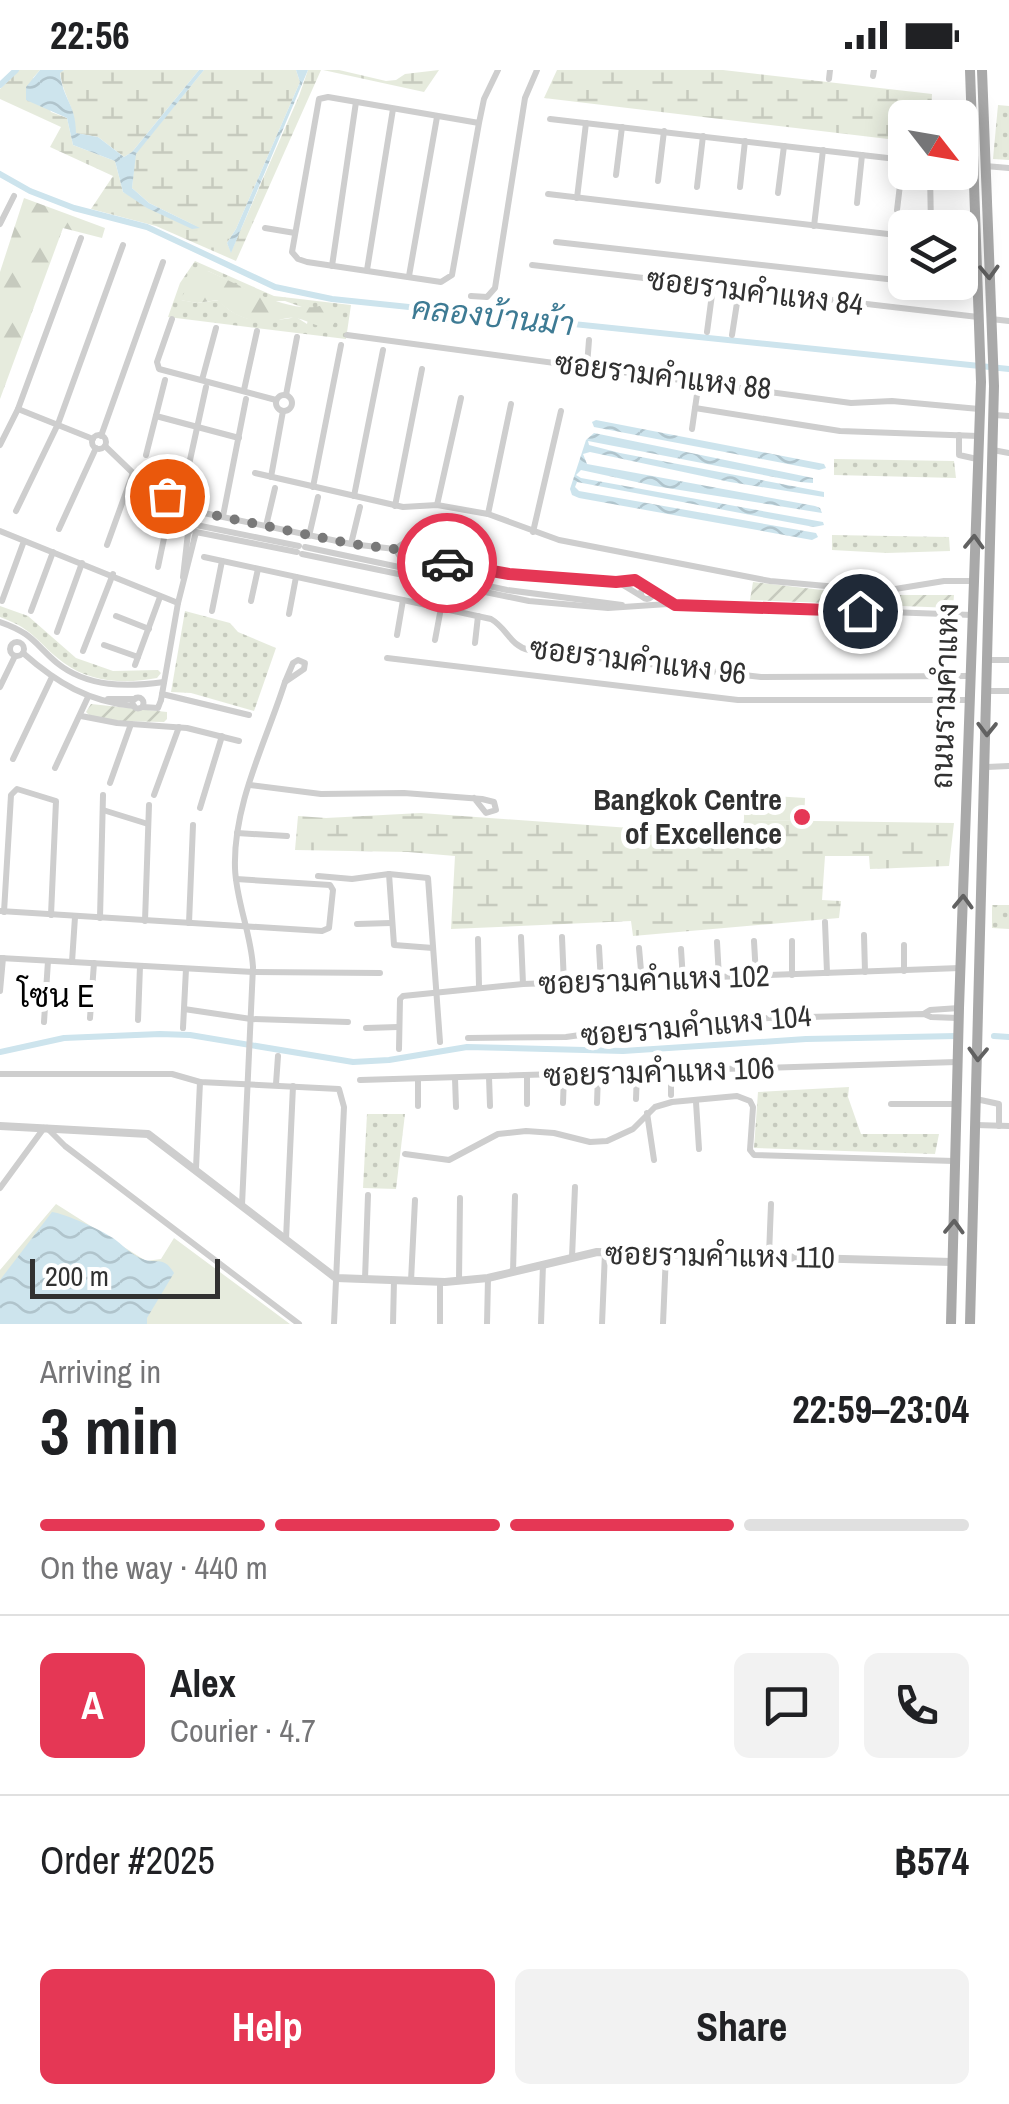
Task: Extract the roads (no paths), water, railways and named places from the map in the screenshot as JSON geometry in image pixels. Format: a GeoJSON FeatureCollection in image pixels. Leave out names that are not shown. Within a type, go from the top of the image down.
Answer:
{"type":"FeatureCollection","features":[{"type":"Feature","properties":{"kind":"main road","name":"ถนนรามคำแหง"},"geometry":{"type":"LineString","coordinates":[[969,100],[970,70]]}},
{"type":"Feature","properties":{"kind":"main road","name":"ถนนรามคำแหง"},"geometry":{"type":"LineString","coordinates":[[970,1321],[994,415],[982,70]]}},
{"type":"Feature","properties":{"kind":"main road","name":"ถนนรามคำแหง"},"geometry":{"type":"LineString","coordinates":[[971,190],[973,210]]}},
{"type":"Feature","properties":{"kind":"main road"},"geometry":{"type":"LineString","coordinates":[[972,197],[986,197]]}},
{"type":"Feature","properties":{"kind":"main road","name":"ถนนรามคำแหง"},"geometry":{"type":"LineString","coordinates":[[951,1321],[981,382],[977,300]]}},
{"type":"Feature","properties":{"kind":"main road"},"geometry":{"type":"LineString","coordinates":[[971,659],[989,660]]}},
{"type":"Feature","properties":{"kind":"main road"},"geometry":{"type":"LineString","coordinates":[[951,1321],[970,1321]]}},
{"type":"Feature","properties":{"kind":"street"},"geometry":{"type":"LineString","coordinates":[[480,124],[324,97],[316,103],[292,252],[298,259],[332,266],[441,282],[452,275],[480,124],[484,99],[498,70]]}},
{"type":"Feature","properties":{"kind":"street"},"geometry":{"type":"LineString","coordinates":[[471,296],[488,296],[495,288],[524,98],[537,70]]}},
{"type":"Feature","properties":{"kind":"street"},"geometry":{"type":"LineString","coordinates":[[332,266],[356,102]]}},
{"type":"Feature","properties":{"kind":"street"},"geometry":{"type":"LineString","coordinates":[[366,270],[393,109]]}},
{"type":"Feature","properties":{"kind":"street"},"geometry":{"type":"LineString","coordinates":[[409,276],[436,116]]}},
{"type":"Feature","properties":{"kind":"street"},"geometry":{"type":"LineString","coordinates":[[550,119],[888,158]]}},
{"type":"Feature","properties":{"kind":"street"},"geometry":{"type":"LineString","coordinates":[[576,198],[586,124]]}},
{"type":"Feature","properties":{"kind":"street"},"geometry":{"type":"LineString","coordinates":[[616,175],[622,127]]}},
{"type":"Feature","properties":{"kind":"street"},"geometry":{"type":"LineString","coordinates":[[658,181],[664,131]]}},
{"type":"Feature","properties":{"kind":"street"},"geometry":{"type":"LineString","coordinates":[[697,187],[703,136]]}},
{"type":"Feature","properties":{"kind":"street"},"geometry":{"type":"LineString","coordinates":[[740,187],[745,141]]}},
{"type":"Feature","properties":{"kind":"street"},"geometry":{"type":"LineString","coordinates":[[778,193],[784,146]]}},
{"type":"Feature","properties":{"kind":"street"},"geometry":{"type":"LineString","coordinates":[[814,226],[824,150]]}},
{"type":"Feature","properties":{"kind":"street"},"geometry":{"type":"LineString","coordinates":[[857,203],[862,155]]}},
{"type":"Feature","properties":{"kind":"street"},"geometry":{"type":"LineString","coordinates":[[986,166],[1009,168]]}},
{"type":"Feature","properties":{"kind":"street"},"geometry":{"type":"LineString","coordinates":[[897,210],[900,190]]}},
{"type":"Feature","properties":{"kind":"street"},"geometry":{"type":"LineString","coordinates":[[548,194],[888,234]]}},
{"type":"Feature","properties":{"kind":"street"},"geometry":{"type":"LineString","coordinates":[[0,224],[14,196]]}},
{"type":"Feature","properties":{"kind":"street"},"geometry":{"type":"LineString","coordinates":[[266,228],[295,232]]}},
{"type":"Feature","properties":{"kind":"street"},"geometry":{"type":"LineString","coordinates":[[0,444],[18,409],[81,238]]}},
{"type":"Feature","properties":{"kind":"street"},"geometry":{"type":"LineString","coordinates":[[556,242],[888,279]]}},
{"type":"Feature","properties":{"kind":"street"},"geometry":{"type":"LineString","coordinates":[[16,512],[58,424],[123,245]]}},
{"type":"Feature","properties":{"kind":"street"},"geometry":{"type":"LineString","coordinates":[[59,528],[96,448],[163,262]]}},
{"type":"Feature","properties":{"kind":"street","name":"ซอยรามคำแหง 84"},"geometry":{"type":"LineString","coordinates":[[532,265],[978,317]]}},
{"type":"Feature","properties":{"kind":"street"},"geometry":{"type":"LineString","coordinates":[[707,332],[713,287]]}},
{"type":"Feature","properties":{"kind":"street"},"geometry":{"type":"LineString","coordinates":[[732,335],[738,290]]}},
{"type":"Feature","properties":{"kind":"street"},"geometry":{"type":"LineString","coordinates":[[992,319],[1009,321]]}},
{"type":"Feature","properties":{"kind":"street"},"geometry":{"type":"LineString","coordinates":[[172,320],[157,366],[204,384],[276,400],[286,395]]}},
{"type":"Feature","properties":{"kind":"street"},"geometry":{"type":"LineString","coordinates":[[188,468],[216,328]]}},
{"type":"Feature","properties":{"kind":"street"},"geometry":{"type":"LineString","coordinates":[[244,390],[257,331]]}},
{"type":"Feature","properties":{"kind":"street","name":"ซอยรามคำแหง 88"},"geometry":{"type":"LineString","coordinates":[[347,335],[851,403],[892,401],[979,409]]}},
{"type":"Feature","properties":{"kind":"street"},"geometry":{"type":"LineString","coordinates":[[270,477],[284,411],[292,403],[286,395],[297,338]]}},
{"type":"Feature","properties":{"kind":"street"},"geometry":{"type":"LineString","coordinates":[[587,366],[589,340]]}},
{"type":"Feature","properties":{"kind":"street"},"geometry":{"type":"LineString","coordinates":[[312,486],[341,345]]}},
{"type":"Feature","properties":{"kind":"street"},"geometry":{"type":"LineString","coordinates":[[354,496],[383,350]]}},
{"type":"Feature","properties":{"kind":"street"},"geometry":{"type":"LineString","coordinates":[[394,506],[422,369]]}},
{"type":"Feature","properties":{"kind":"street"},"geometry":{"type":"LineString","coordinates":[[146,455],[165,380]]}},
{"type":"Feature","properties":{"kind":"street"},"geometry":{"type":"LineString","coordinates":[[692,429],[698,388]]}},
{"type":"Feature","properties":{"kind":"street"},"geometry":{"type":"LineString","coordinates":[[437,505],[460,398]]}},
{"type":"Feature","properties":{"kind":"street"},"geometry":{"type":"LineString","coordinates":[[223,516],[246,400]]}},
{"type":"Feature","properties":{"kind":"street"},"geometry":{"type":"LineString","coordinates":[[276,400],[277,408],[284,411]]}},
{"type":"Feature","properties":{"kind":"street"},"geometry":{"type":"LineString","coordinates":[[488,514],[510,404]]}},
{"type":"Feature","properties":{"kind":"street"},"geometry":{"type":"LineString","coordinates":[[695,408],[840,431],[978,436]]}},
{"type":"Feature","properties":{"kind":"street"},"geometry":{"type":"LineString","coordinates":[[18,409],[106,440],[105,446]]}},
{"type":"Feature","properties":{"kind":"street"},"geometry":{"type":"LineString","coordinates":[[533,532],[561,411]]}},
{"type":"Feature","properties":{"kind":"street"},"geometry":{"type":"LineString","coordinates":[[994,415],[1009,416]]}},
{"type":"Feature","properties":{"kind":"street"},"geometry":{"type":"LineString","coordinates":[[156,416],[239,438]]}},
{"type":"Feature","properties":{"kind":"street"},"geometry":{"type":"LineString","coordinates":[[959,436],[959,456],[976,459]]}},
{"type":"Feature","properties":{"kind":"street"},"geometry":{"type":"LineString","coordinates":[[96,448],[105,446]]}},
{"type":"Feature","properties":{"kind":"street"},"geometry":{"type":"LineString","coordinates":[[105,446],[133,473],[172,500],[204,513],[352,544],[394,549],[404,543],[410,552],[495,572],[616,582],[635,580],[675,605]]}},
{"type":"Feature","properties":{"kind":"street"},"geometry":{"type":"LineString","coordinates":[[993,450],[1009,453]]}},
{"type":"Feature","properties":{"kind":"street"},"geometry":{"type":"LineString","coordinates":[[107,545],[133,473]]}},
{"type":"Feature","properties":{"kind":"street"},"geometry":{"type":"LineString","coordinates":[[255,473],[394,506],[437,505],[488,514],[559,540],[809,586],[883,590],[944,580],[972,581]]}},
{"type":"Feature","properties":{"kind":"street"},"geometry":{"type":"LineString","coordinates":[[266,526],[275,488]]}},
{"type":"Feature","properties":{"kind":"street"},"geometry":{"type":"LineString","coordinates":[[309,536],[318,497]]}},
{"type":"Feature","properties":{"kind":"street"},"geometry":{"type":"LineString","coordinates":[[158,567],[172,500]]}},
{"type":"Feature","properties":{"kind":"street"},"geometry":{"type":"LineString","coordinates":[[352,544],[360,507]]}},
{"type":"Feature","properties":{"kind":"street"},"geometry":{"type":"LineString","coordinates":[[162,697],[184,578],[181,572],[188,533],[196,525],[529,600],[608,608],[663,604],[972,615]]}},
{"type":"Feature","properties":{"kind":"street"},"geometry":{"type":"LineString","coordinates":[[0,531],[178,603]]}},
{"type":"Feature","properties":{"kind":"street"},"geometry":{"type":"LineString","coordinates":[[2,601],[24,540]]}},
{"type":"Feature","properties":{"kind":"street"},"geometry":{"type":"LineString","coordinates":[[31,610],[53,552]]}},
{"type":"Feature","properties":{"kind":"street","name":"ซอยรามคําแหง 96"},"geometry":{"type":"LineString","coordinates":[[204,557],[496,621],[516,646],[529,650],[761,677],[971,676]]}},
{"type":"Feature","properties":{"kind":"street"},"geometry":{"type":"LineString","coordinates":[[212,611],[222,561]]}},
{"type":"Feature","properties":{"kind":"street"},"geometry":{"type":"LineString","coordinates":[[57,632],[82,563]]}},
{"type":"Feature","properties":{"kind":"street"},"geometry":{"type":"LineString","coordinates":[[251,602],[258,569]]}},
{"type":"Feature","properties":{"kind":"street"},"geometry":{"type":"LineString","coordinates":[[83,651],[112,574]]}},
{"type":"Feature","properties":{"kind":"street"},"geometry":{"type":"LineString","coordinates":[[289,614],[296,577]]}},
{"type":"Feature","properties":{"kind":"street"},"geometry":{"type":"LineString","coordinates":[[616,582],[663,604]]}},
{"type":"Feature","properties":{"kind":"street"},"geometry":{"type":"LineString","coordinates":[[645,598],[642,590],[651,589]]}},
{"type":"Feature","properties":{"kind":"street"},"geometry":{"type":"LineString","coordinates":[[104,645],[136,661],[160,597]]}},
{"type":"Feature","properties":{"kind":"street"},"geometry":{"type":"LineString","coordinates":[[397,635],[403,600]]}},
{"type":"Feature","properties":{"kind":"street"},"geometry":{"type":"LineString","coordinates":[[435,640],[440,608]]}},
{"type":"Feature","properties":{"kind":"street"},"geometry":{"type":"LineString","coordinates":[[116,616],[149,629]]}},
{"type":"Feature","properties":{"kind":"street"},"geometry":{"type":"LineString","coordinates":[[475,643],[478,616]]}},
{"type":"Feature","properties":{"kind":"street"},"geometry":{"type":"LineString","coordinates":[[0,622],[25,632],[56,662],[83,678],[122,686],[164,682]]}},
{"type":"Feature","properties":{"kind":"street"},"geometry":{"type":"LineString","coordinates":[[8,642],[10,652],[88,697],[114,697],[138,703],[162,697],[249,715]]}},
{"type":"Feature","properties":{"kind":"street"},"geometry":{"type":"LineString","coordinates":[[0,687],[2,676],[19,655]]}},
{"type":"Feature","properties":{"kind":"street"},"geometry":{"type":"LineString","coordinates":[[387,658],[721,698],[970,700]]}},
{"type":"Feature","properties":{"kind":"street"},"geometry":{"type":"LineString","coordinates":[[989,660],[1009,660]]}},
{"type":"Feature","properties":{"kind":"street"},"geometry":{"type":"LineString","coordinates":[[13,759],[51,678]]}},
{"type":"Feature","properties":{"kind":"street"},"geometry":{"type":"LineString","coordinates":[[242,1205],[253,972],[236,879],[237,833],[285,682]]}},
{"type":"Feature","properties":{"kind":"street"},"geometry":{"type":"LineString","coordinates":[[988,691],[1009,691]]}},
{"type":"Feature","properties":{"kind":"street"},"geometry":{"type":"LineString","coordinates":[[55,768],[88,697]]}},
{"type":"Feature","properties":{"kind":"street"},"geometry":{"type":"LineString","coordinates":[[81,716],[179,727],[239,740]]}},
{"type":"Feature","properties":{"kind":"street"},"geometry":{"type":"LineString","coordinates":[[110,783],[131,724]]}},
{"type":"Feature","properties":{"kind":"street"},"geometry":{"type":"LineString","coordinates":[[154,796],[179,727]]}},
{"type":"Feature","properties":{"kind":"street"},"geometry":{"type":"LineString","coordinates":[[200,808],[222,736]]}},
{"type":"Feature","properties":{"kind":"street"},"geometry":{"type":"LineString","coordinates":[[986,767],[1009,766]]}},
{"type":"Feature","properties":{"kind":"street"},"geometry":{"type":"LineString","coordinates":[[250,785],[321,794],[404,792],[474,798]]}},
{"type":"Feature","properties":{"kind":"street"},"geometry":{"type":"LineString","coordinates":[[51,915],[56,806],[51,798],[17,788],[12,791],[2,912],[144,921],[326,930],[332,907],[330,885],[236,879]]}},
{"type":"Feature","properties":{"kind":"street"},"geometry":{"type":"LineString","coordinates":[[100,918],[103,794]]}},
{"type":"Feature","properties":{"kind":"street"},"geometry":{"type":"LineString","coordinates":[[144,921],[149,806]]}},
{"type":"Feature","properties":{"kind":"street"},"geometry":{"type":"LineString","coordinates":[[104,810],[148,824]]}},
{"type":"Feature","properties":{"kind":"street"},"geometry":{"type":"LineString","coordinates":[[189,922],[194,826]]}},
{"type":"Feature","properties":{"kind":"street"},"geometry":{"type":"LineString","coordinates":[[237,833],[287,836]]}},
{"type":"Feature","properties":{"kind":"street"},"geometry":{"type":"LineString","coordinates":[[318,876],[352,879],[389,874],[428,878],[440,1042]]}},
{"type":"Feature","properties":{"kind":"street"},"geometry":{"type":"LineString","coordinates":[[389,874],[390,923],[396,948],[432,948]]}},
{"type":"Feature","properties":{"kind":"street"},"geometry":{"type":"LineString","coordinates":[[72,962],[75,917]]}},
{"type":"Feature","properties":{"kind":"street"},"geometry":{"type":"LineString","coordinates":[[824,922],[827,973]]}},
{"type":"Feature","properties":{"kind":"street"},"geometry":{"type":"LineString","coordinates":[[357,924],[390,923]]}},
{"type":"Feature","properties":{"kind":"street"},"geometry":{"type":"LineString","coordinates":[[864,935],[865,972]]}},
{"type":"Feature","properties":{"kind":"street"},"geometry":{"type":"LineString","coordinates":[[521,937],[522,984]]}},
{"type":"Feature","properties":{"kind":"street"},"geometry":{"type":"LineString","coordinates":[[562,937],[564,984]]}},
{"type":"Feature","properties":{"kind":"street"},"geometry":{"type":"LineString","coordinates":[[478,939],[479,987]]}},
{"type":"Feature","properties":{"kind":"street"},"geometry":{"type":"LineString","coordinates":[[754,941],[756,976]]}},
{"type":"Feature","properties":{"kind":"street"},"geometry":{"type":"LineString","coordinates":[[792,941],[792,974]]}},
{"type":"Feature","properties":{"kind":"street"},"geometry":{"type":"LineString","coordinates":[[717,942],[719,978]]}},
{"type":"Feature","properties":{"kind":"street"},"geometry":{"type":"LineString","coordinates":[[904,945],[904,971]]}},
{"type":"Feature","properties":{"kind":"street"},"geometry":{"type":"LineString","coordinates":[[599,947],[601,983]]}},
{"type":"Feature","properties":{"kind":"street"},"geometry":{"type":"LineString","coordinates":[[640,948],[642,982]]}},
{"type":"Feature","properties":{"kind":"street"},"geometry":{"type":"LineString","coordinates":[[681,949],[683,980]]}},
{"type":"Feature","properties":{"kind":"street"},"geometry":{"type":"LineString","coordinates":[[0,991],[1,958],[253,972],[380,974]]}},
{"type":"Feature","properties":{"kind":"street"},"geometry":{"type":"LineString","coordinates":[[44,1022],[48,961]]}},
{"type":"Feature","properties":{"kind":"street"},"geometry":{"type":"LineString","coordinates":[[90,1018],[94,964]]}},
{"type":"Feature","properties":{"kind":"street"},"geometry":{"type":"LineString","coordinates":[[138,1020],[140,966]]}},
{"type":"Feature","properties":{"kind":"street","name":"ซอยรามคําแหง 102"},"geometry":{"type":"LineString","coordinates":[[398,1027],[398,1008],[403,996],[434,991],[522,984],[960,968]]}},
{"type":"Feature","properties":{"kind":"street"},"geometry":{"type":"LineString","coordinates":[[182,1028],[186,969]]}},
{"type":"Feature","properties":{"kind":"street"},"geometry":{"type":"LineString","coordinates":[[184,1008],[251,1019],[348,1022]]}},
{"type":"Feature","properties":{"kind":"street","name":"ซอยรามคําแหง 104"},"geometry":{"type":"LineString","coordinates":[[468,1038],[566,1037],[644,1026],[768,1018],[924,1014],[931,1018],[958,1013]]}},
{"type":"Feature","properties":{"kind":"street"},"geometry":{"type":"LineString","coordinates":[[366,1028],[398,1027],[399,1049]]}},
{"type":"Feature","properties":{"kind":"street"},"geometry":{"type":"LineString","coordinates":[[276,1085],[278,1056]]}},
{"type":"Feature","properties":{"kind":"street","name":"ซอยรามคําแหง 106"},"geometry":{"type":"LineString","coordinates":[[360,1080],[958,1062]]}},
{"type":"Feature","properties":{"kind":"street"},"geometry":{"type":"LineString","coordinates":[[671,1070],[671,1095]]}},
{"type":"Feature","properties":{"kind":"street"},"geometry":{"type":"LineString","coordinates":[[636,1072],[636,1099]]}},
{"type":"Feature","properties":{"kind":"street"},"geometry":{"type":"LineString","coordinates":[[0,1074],[172,1074],[200,1082],[335,1087],[344,1107],[334,1324]]}},
{"type":"Feature","properties":{"kind":"street"},"geometry":{"type":"LineString","coordinates":[[597,1103],[598,1074]]}},
{"type":"Feature","properties":{"kind":"street"},"geometry":{"type":"LineString","coordinates":[[563,1104],[564,1075]]}},
{"type":"Feature","properties":{"kind":"street"},"geometry":{"type":"LineString","coordinates":[[526,1104],[527,1076]]}},
{"type":"Feature","properties":{"kind":"street"},"geometry":{"type":"LineString","coordinates":[[489,1077],[490,1106]]}},
{"type":"Feature","properties":{"kind":"street"},"geometry":{"type":"LineString","coordinates":[[454,1078],[456,1107]]}},
{"type":"Feature","properties":{"kind":"street"},"geometry":{"type":"LineString","coordinates":[[418,1079],[418,1106]]}},
{"type":"Feature","properties":{"kind":"street"},"geometry":{"type":"LineString","coordinates":[[196,1168],[200,1082]]}},
{"type":"Feature","properties":{"kind":"street"},"geometry":{"type":"LineString","coordinates":[[286,1239],[293,1086]]}},
{"type":"Feature","properties":{"kind":"street"},"geometry":{"type":"LineString","coordinates":[[405,1154],[449,1160],[498,1134],[526,1131],[590,1142],[607,1141],[633,1128],[663,1104],[737,1096],[754,1107],[750,1150],[754,1155],[956,1161]]}},
{"type":"Feature","properties":{"kind":"street"},"geometry":{"type":"LineString","coordinates":[[976,1099],[1000,1104],[999,1126]]}},
{"type":"Feature","properties":{"kind":"street"},"geometry":{"type":"LineString","coordinates":[[696,1102],[699,1149]]}},
{"type":"Feature","properties":{"kind":"street"},"geometry":{"type":"LineString","coordinates":[[891,1104],[957,1104]]}},
{"type":"Feature","properties":{"kind":"street"},"geometry":{"type":"LineString","coordinates":[[647,1113],[654,1160]]}},
{"type":"Feature","properties":{"kind":"street"},"geometry":{"type":"LineString","coordinates":[[976,1124],[1009,1126]]}},
{"type":"Feature","properties":{"kind":"street"},"geometry":{"type":"LineString","coordinates":[[0,1126],[148,1134],[336,1278]]}},
{"type":"Feature","properties":{"kind":"street"},"geometry":{"type":"LineString","coordinates":[[0,1188],[46,1128]]}},
{"type":"Feature","properties":{"kind":"street"},"geometry":{"type":"LineString","coordinates":[[46,1128],[298,1324]]}},
{"type":"Feature","properties":{"kind":"street"},"geometry":{"type":"LineString","coordinates":[[572,1257],[575,1187]]}},
{"type":"Feature","properties":{"kind":"street"},"geometry":{"type":"LineString","coordinates":[[364,1279],[368,1195]]}},
{"type":"Feature","properties":{"kind":"street"},"geometry":{"type":"LineString","coordinates":[[512,1272],[515,1196]]}},
{"type":"Feature","properties":{"kind":"street"},"geometry":{"type":"LineString","coordinates":[[459,1280],[460,1198]]}},
{"type":"Feature","properties":{"kind":"street"},"geometry":{"type":"LineString","coordinates":[[411,1281],[414,1200]]}},
{"type":"Feature","properties":{"kind":"street"},"geometry":{"type":"LineString","coordinates":[[768,1256],[772,1204]]}},
{"type":"Feature","properties":{"kind":"street"},"geometry":{"type":"LineString","coordinates":[[602,1324],[605,1252]]}},
{"type":"Feature","properties":{"kind":"street","name":"ซอยรามคำแหง 110"},"geometry":{"type":"LineString","coordinates":[[336,1278],[440,1282],[488,1278],[605,1252],[952,1262]]}},
{"type":"Feature","properties":{"kind":"street"},"geometry":{"type":"LineString","coordinates":[[663,1324],[666,1254]]}},
{"type":"Feature","properties":{"kind":"street"},"geometry":{"type":"LineString","coordinates":[[542,1324],[543,1263]]}},
{"type":"Feature","properties":{"kind":"street"},"geometry":{"type":"LineString","coordinates":[[487,1324],[488,1278]]}},
{"type":"Feature","properties":{"kind":"street"},"geometry":{"type":"LineString","coordinates":[[393,1324],[394,1280]]}},
{"type":"Feature","properties":{"kind":"street"},"geometry":{"type":"LineString","coordinates":[[440,1282],[440,1324]]}},
{"type":"Feature","properties":{"kind":"water"},"geometry":{"type":"Polygon","coordinates":[[[40,70],[64,70],[60,73],[76,133],[98,137],[124,157],[199,70],[204,70],[136,154],[132,188],[149,203],[200,228],[192,229],[147,208],[123,192],[115,161],[73,145],[67,118],[26,100],[26,87],[40,70]]]}},
{"type":"Feature","properties":{"kind":"water"},"geometry":{"type":"Polygon","coordinates":[[[296,70],[308,70],[231,253],[227,243],[300,82],[296,70]]]}},
{"type":"Feature","properties":{"kind":"water"},"geometry":{"type":"Polygon","coordinates":[[[592,422],[824,464],[826,468],[819,470],[594,427],[592,422]]]}},
{"type":"Feature","properties":{"kind":"water"},"geometry":{"type":"Polygon","coordinates":[[[594,433],[813,478],[813,483],[800,482],[588,441],[589,445],[620,453],[824,492],[824,497],[730,482],[590,452],[583,454],[587,464],[815,506],[822,513],[581,470],[576,475],[581,478],[824,525],[814,527],[577,482],[575,487],[579,491],[816,533],[818,537],[812,540],[579,498],[570,489],[586,440],[594,433]]]}},
{"type":"Feature","properties":{"kind":"water"},"geometry":{"type":"Polygon","coordinates":[[[52,1212],[100,1231],[140,1258],[170,1267],[174,1273],[147,1324],[0,1324],[0,1280],[52,1212]]]}},
{"type":"Feature","properties":{"kind":"waterway"},"geometry":{"type":"LineString","coordinates":[[0,85],[16,70]]}},
{"type":"Feature","properties":{"kind":"waterway","name":"คลองบ้านม้า"},"geometry":{"type":"LineString","coordinates":[[0,174],[74,208],[147,227],[275,287],[332,299],[1009,369]]}},
{"type":"Feature","properties":{"kind":"waterway"},"geometry":{"type":"LineString","coordinates":[[0,1052],[64,1038],[160,1034],[190,1035],[353,1062],[467,1047],[623,1051],[806,1039],[957,1036]]}},
{"type":"Feature","properties":{"kind":"waterway"},"geometry":{"type":"LineString","coordinates":[[994,1036],[1009,1037]]}},
{"type":"Feature","properties":{"kind":"place","name":"Bangkok Centre of Excellence"},"geometry":{"type":"Point","coordinates":[802,817]}},
{"type":"Feature","properties":{"kind":"district","name":"โซน E"},"geometry":{"type":"Point","coordinates":[56,996]}}]}
